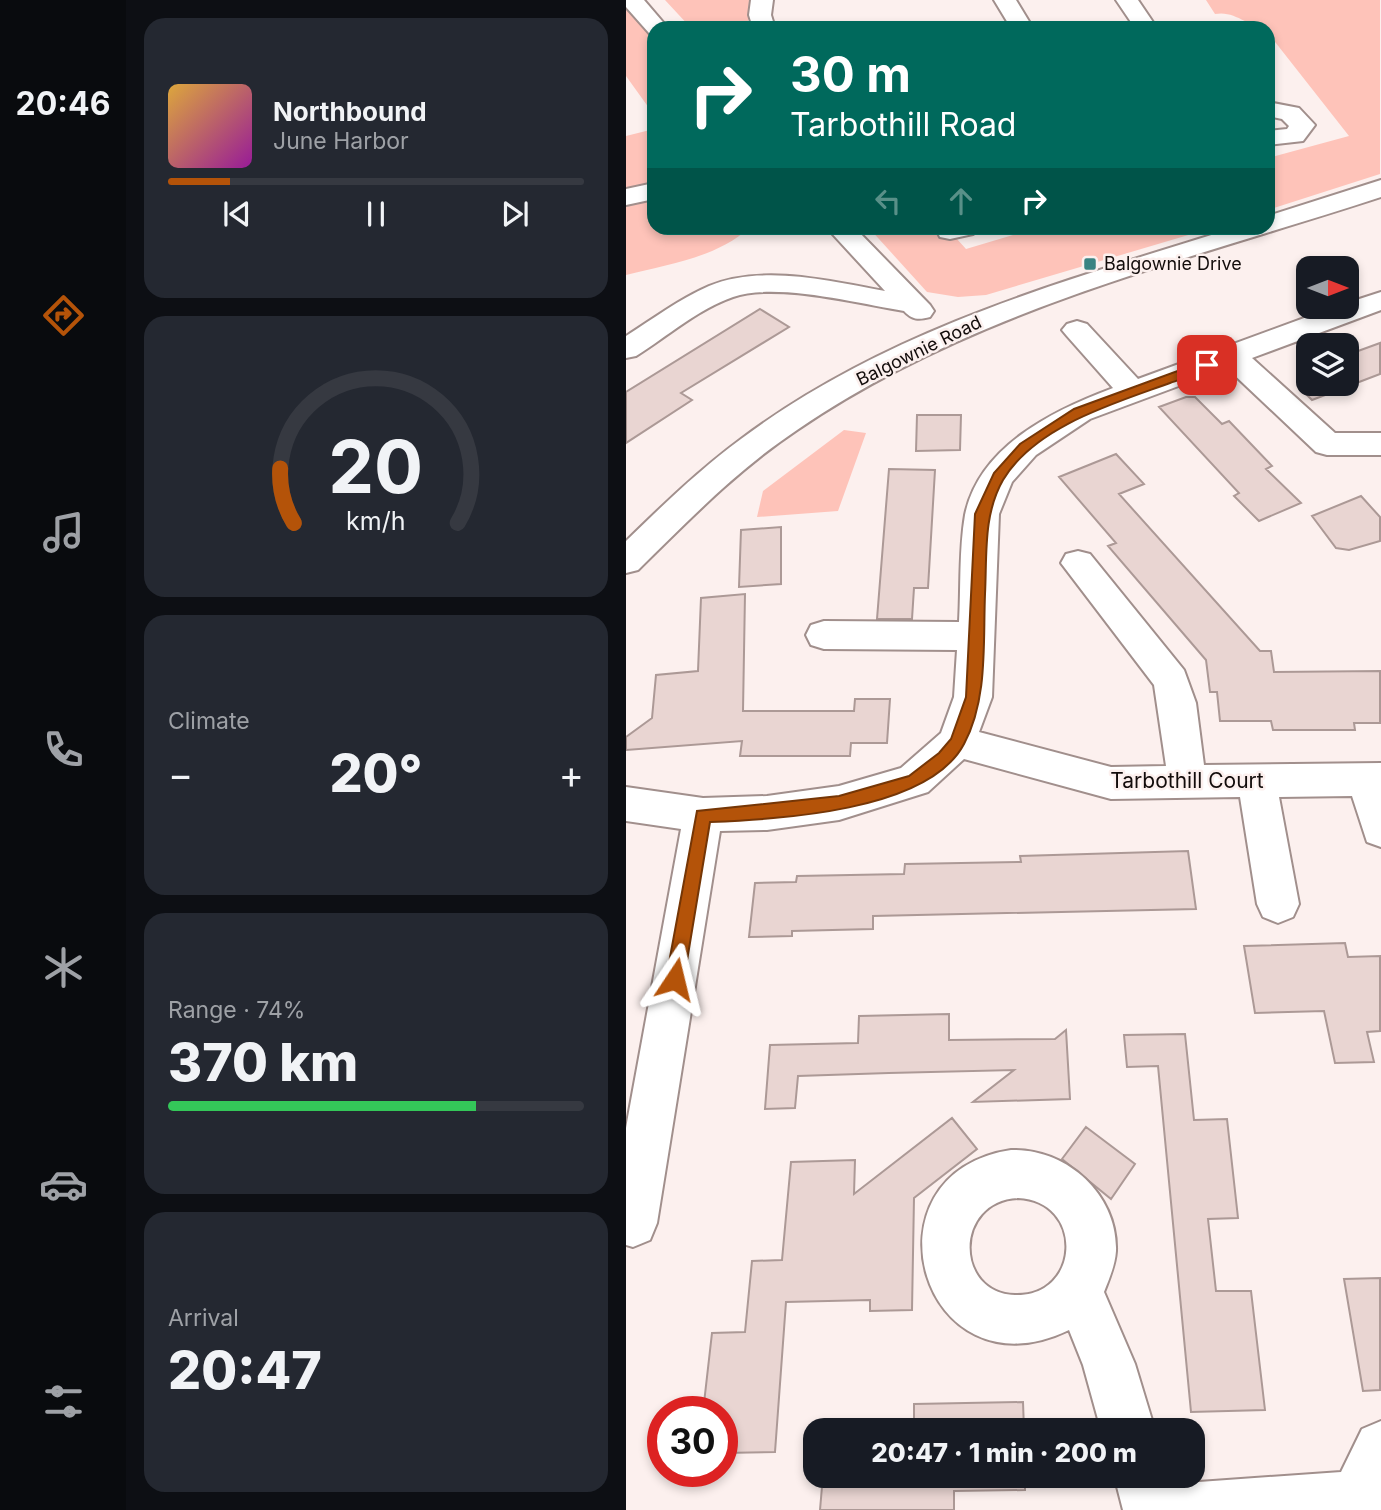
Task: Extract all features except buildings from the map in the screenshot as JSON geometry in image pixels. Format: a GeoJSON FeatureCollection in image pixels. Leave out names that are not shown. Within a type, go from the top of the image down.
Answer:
{"type":"FeatureCollection","features":[{"type":"Feature","properties":{"kind":"street"},"geometry":{"type":"LineString","coordinates":[[632,0],[652,21]]}},
{"type":"Feature","properties":{"kind":"street"},"geometry":{"type":"LineString","coordinates":[[762,0],[762,21]]}},
{"type":"Feature","properties":{"kind":"street"},"geometry":{"type":"LineString","coordinates":[[1005,0],[1018,21]]}},
{"type":"Feature","properties":{"kind":"street"},"geometry":{"type":"LineString","coordinates":[[1127,0],[1141,21]]}},
{"type":"Feature","properties":{"kind":"street"},"geometry":{"type":"LineString","coordinates":[[1275,110],[1290,113],[1303,125],[1294,136],[1275,137]]}},
{"type":"Feature","properties":{"kind":"street"},"geometry":{"type":"LineString","coordinates":[[1275,223],[1380,188]]}},
{"type":"Feature","properties":{"kind":"street"},"geometry":{"type":"LineString","coordinates":[[626,197],[647,192]]}},
{"type":"Feature","properties":{"kind":"street"},"geometry":{"type":"LineString","coordinates":[[847,235],[943,335]]}},
{"type":"Feature","properties":{"kind":"street","name":"Balgownie Road"},"geometry":{"type":"LineString","coordinates":[[626,561],[698,490],[794,417],[943,335],[1008,310],[1238,235]]}},
{"type":"Feature","properties":{"kind":"street"},"geometry":{"type":"LineString","coordinates":[[626,349],[723,291],[747,286],[773,284],[913,304]]}},
{"type":"Feature","properties":{"kind":"street"},"geometry":{"type":"LineString","coordinates":[[626,804],[703,816],[767,813],[839,803],[915,781],[957,742],[973,697],[982,514],[998,477],[1025,447],[1079,412],[1380,300]]}},
{"type":"Feature","properties":{"kind":"street"},"geometry":{"type":"LineString","coordinates":[[1077,330],[1132,391]]}},
{"type":"Feature","properties":{"kind":"street"},"geometry":{"type":"LineString","coordinates":[[1232,356],[1327,444],[1380,444]]}},
{"type":"Feature","properties":{"kind":"street"},"geometry":{"type":"LineString","coordinates":[[1078,563],[1171,680],[1177,703],[1187,782]]}},
{"type":"Feature","properties":{"kind":"street"},"geometry":{"type":"LineString","coordinates":[[824,635],[976,636]]}},
{"type":"Feature","properties":{"kind":"street","name":"Tarbothill Court"},"geometry":{"type":"LineString","coordinates":[[957,742],[1111,783],[1374,779]]}},
{"type":"Feature","properties":{"kind":"street"},"geometry":{"type":"LineString","coordinates":[[1374,779],[1380,830]]}},
{"type":"Feature","properties":{"kind":"street"},"geometry":{"type":"LineString","coordinates":[[1257,781],[1278,904]]}},
{"type":"Feature","properties":{"kind":"street"},"geometry":{"type":"LineString","coordinates":[[633,1223],[703,816]]}},
{"type":"Feature","properties":{"kind":"street"},"geometry":{"type":"LineString","coordinates":[[1077,1290],[1109,1364],[1125,1418]]}},
{"type":"Feature","properties":{"kind":"street"},"geometry":{"type":"LineString","coordinates":[[1174,1510],[1364,1504],[1367,1474],[1380,1448]]}},
{"type":"Feature","properties":{"kind":"street"},"geometry":{"type":"LineString","coordinates":[[1145,1488],[1151,1510]]}},
{"type":"Feature","properties":{"kind":"shaded area"},"geometry":{"type":"Polygon","coordinates":[[[665,0],[749,0],[748,21],[684,21],[665,0]]]}},
{"type":"Feature","properties":{"kind":"shaded area"},"geometry":{"type":"Polygon","coordinates":[[[1206,0],[1380,0],[1380,174],[1275,208],[1275,156],[1349,136],[1275,42],[1275,21],[1245,21],[1229,14],[1215,14],[1206,0]]]}},
{"type":"Feature","properties":{"kind":"shaded area"},"geometry":{"type":"Polygon","coordinates":[[[626,6],[647,31],[647,105],[626,76],[626,6]]]}},
{"type":"Feature","properties":{"kind":"shaded area"},"geometry":{"type":"Polygon","coordinates":[[[647,131],[647,235],[740,235],[707,253],[626,275],[626,136],[647,131]]]}},
{"type":"Feature","properties":{"kind":"shaded area"},"geometry":{"type":"Polygon","coordinates":[[[875,235],[953,235],[966,249],[1013,235],[1188,235],[986,295],[958,297],[927,292],[875,235]]]}},
{"type":"Feature","properties":{"kind":"shaded area"},"geometry":{"type":"Polygon","coordinates":[[[844,430],[866,433],[838,511],[757,517],[763,491],[844,430]]]}},
{"type":"Feature","properties":{"kind":"place","name":"Balgownie Drive"},"geometry":{"type":"Point","coordinates":[1090,264]}},
{"type":"Feature","properties":{"kind":"route"},"geometry":{"type":"LineString","coordinates":[[675,979],[703,816],[767,813],[839,803],[915,781],[944,757],[957,742],[973,697],[982,514],[998,477],[1025,447],[1079,412],[1207,365]]}}]}
